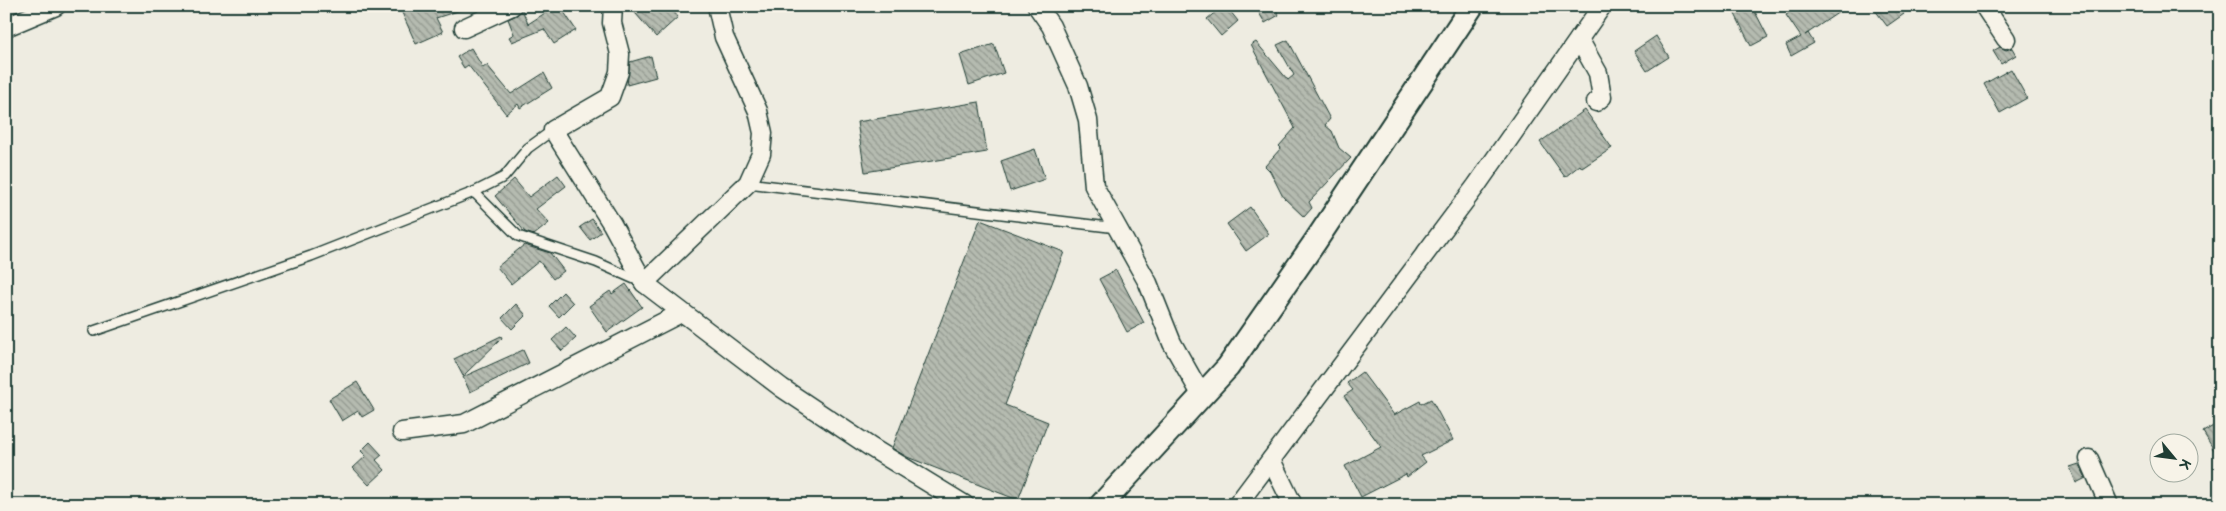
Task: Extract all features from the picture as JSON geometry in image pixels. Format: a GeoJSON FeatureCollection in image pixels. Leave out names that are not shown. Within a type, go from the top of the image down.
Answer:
{"type":"FeatureCollection","features":[{"type":"Feature","properties":{"kind":"street"},"geometry":{"type":"LineString","coordinates":[[6,26],[56,6]]}},
{"type":"Feature","properties":{"kind":"street"},"geometry":{"type":"LineString","coordinates":[[464,28],[512,6]]}},
{"type":"Feature","properties":{"kind":"street"},"geometry":{"type":"LineString","coordinates":[[613,6],[612,23],[620,54],[619,72],[610,97],[553,130],[612,224],[644,283],[782,388],[872,448],[965,505]]}},
{"type":"Feature","properties":{"kind":"street"},"geometry":{"type":"LineString","coordinates":[[644,283],[748,184],[761,154],[763,133],[758,111],[724,37],[717,6]]}},
{"type":"Feature","properties":{"kind":"street"},"geometry":{"type":"LineString","coordinates":[[1037,6],[1051,26],[1078,86],[1088,120],[1094,186],[1148,283],[1172,343],[1202,396]]}},
{"type":"Feature","properties":{"kind":"street"},"geometry":{"type":"LineString","coordinates":[[1101,505],[1228,367],[1316,242],[1472,6]]}},
{"type":"Feature","properties":{"kind":"street"},"geometry":{"type":"LineString","coordinates":[[1237,505],[1476,186],[1602,6]]}},
{"type":"Feature","properties":{"kind":"street"},"geometry":{"type":"LineString","coordinates":[[1984,6],[2006,38]]}},
{"type":"Feature","properties":{"kind":"street"},"geometry":{"type":"LineString","coordinates":[[1579,39],[1598,73],[1602,97],[1596,102]]}},
{"type":"Feature","properties":{"kind":"street"},"geometry":{"type":"LineString","coordinates":[[402,432],[464,424],[681,312]]}},
{"type":"Feature","properties":{"kind":"street"},"geometry":{"type":"LineString","coordinates":[[2089,459],[2109,505]]}},
{"type":"Feature","properties":{"kind":"street"},"geometry":{"type":"LineString","coordinates":[[1271,460],[1293,505]]}},
{"type":"Feature","properties":{"kind":"lane"},"geometry":{"type":"LineString","coordinates":[[94,331],[311,256],[474,192],[504,177],[528,148],[553,130]]}},
{"type":"Feature","properties":{"kind":"lane"},"geometry":{"type":"LineString","coordinates":[[748,184],[1117,228]]}},
{"type":"Feature","properties":{"kind":"lane"},"geometry":{"type":"LineString","coordinates":[[474,192],[518,236],[596,262],[644,283]]}},
{"type":"Feature","properties":{"kind":"building"},"geometry":{"type":"Polygon","coordinates":[[[399,6],[464,6],[464,9],[436,18],[443,32],[416,44],[399,6]]]}},
{"type":"Feature","properties":{"kind":"building"},"geometry":{"type":"Polygon","coordinates":[[[556,6],[560,6],[576,30],[554,44],[544,29],[512,42],[509,37],[514,34],[508,19],[517,15],[522,9],[528,24],[556,6]]]}},
{"type":"Feature","properties":{"kind":"building"},"geometry":{"type":"Polygon","coordinates":[[[629,6],[669,6],[678,17],[656,37],[629,6]]]}},
{"type":"Feature","properties":{"kind":"building"},"geometry":{"type":"Polygon","coordinates":[[[1223,6],[1226,6],[1238,21],[1221,36],[1207,19],[1223,6]]]}},
{"type":"Feature","properties":{"kind":"building"},"geometry":{"type":"Polygon","coordinates":[[[1255,6],[1274,6],[1279,15],[1265,23],[1255,6]]]}},
{"type":"Feature","properties":{"kind":"building"},"geometry":{"type":"Polygon","coordinates":[[[1731,6],[1752,6],[1768,37],[1751,46],[1731,6]]]}},
{"type":"Feature","properties":{"kind":"building"},"geometry":{"type":"Polygon","coordinates":[[[1799,6],[1848,6],[1805,35],[1808,33],[1814,43],[1791,56],[1786,45],[1801,37],[1786,15],[1799,6]]]}},
{"type":"Feature","properties":{"kind":"building"},"geometry":{"type":"Polygon","coordinates":[[[1872,6],[1898,6],[1904,14],[1887,26],[1872,6]]]}},
{"type":"Feature","properties":{"kind":"building"},"geometry":{"type":"Polygon","coordinates":[[[1656,36],[1669,57],[1647,71],[1634,51],[1656,36]]]}},
{"type":"Feature","properties":{"kind":"building"},"geometry":{"type":"Polygon","coordinates":[[[1288,40],[1330,119],[1325,125],[1332,131],[1339,148],[1351,158],[1309,202],[1312,208],[1304,217],[1283,197],[1270,171],[1265,166],[1295,128],[1251,45],[1256,42],[1288,80],[1294,75],[1277,45],[1288,40]]]}},
{"type":"Feature","properties":{"kind":"building"},"geometry":{"type":"Polygon","coordinates":[[[994,44],[1004,73],[969,85],[960,55],[994,44]]]}},
{"type":"Feature","properties":{"kind":"building"},"geometry":{"type":"Polygon","coordinates":[[[2000,47],[2006,50],[2012,48],[2016,55],[2001,64],[1993,51],[2000,47]]]}},
{"type":"Feature","properties":{"kind":"building"},"geometry":{"type":"Polygon","coordinates":[[[471,48],[483,68],[487,65],[511,94],[544,73],[552,88],[520,108],[518,104],[506,114],[468,65],[464,68],[457,57],[471,48]]]}},
{"type":"Feature","properties":{"kind":"building"},"geometry":{"type":"Polygon","coordinates":[[[651,56],[656,77],[627,85],[630,62],[651,56]]]}},
{"type":"Feature","properties":{"kind":"building"},"geometry":{"type":"Polygon","coordinates":[[[2011,69],[2027,98],[2000,113],[1984,84],[2011,69]]]}},
{"type":"Feature","properties":{"kind":"building"},"geometry":{"type":"Polygon","coordinates":[[[979,102],[987,152],[865,172],[857,122],[979,102]]]}},
{"type":"Feature","properties":{"kind":"building"},"geometry":{"type":"Polygon","coordinates":[[[1585,110],[1612,148],[1582,168],[1580,165],[1565,177],[1540,142],[1585,110]]]}},
{"type":"Feature","properties":{"kind":"building"},"geometry":{"type":"Polygon","coordinates":[[[1035,149],[1045,179],[1010,191],[1001,161],[1035,149]]]}},
{"type":"Feature","properties":{"kind":"building"},"geometry":{"type":"Polygon","coordinates":[[[558,175],[566,186],[536,209],[549,223],[534,235],[525,232],[495,196],[514,179],[529,197],[558,175]]]}},
{"type":"Feature","properties":{"kind":"building"},"geometry":{"type":"Polygon","coordinates":[[[1250,207],[1269,234],[1246,251],[1227,224],[1250,207]]]}},
{"type":"Feature","properties":{"kind":"building"},"geometry":{"type":"Polygon","coordinates":[[[592,219],[601,232],[590,240],[580,227],[592,219]]]}},
{"type":"Feature","properties":{"kind":"building"},"geometry":{"type":"Polygon","coordinates":[[[980,220],[1064,252],[1005,405],[1048,422],[1018,500],[907,457],[892,448],[980,220]]]}},
{"type":"Feature","properties":{"kind":"building"},"geometry":{"type":"Polygon","coordinates":[[[524,245],[550,253],[564,271],[553,279],[539,261],[511,284],[497,267],[524,245]]]}},
{"type":"Feature","properties":{"kind":"building"},"geometry":{"type":"Polygon","coordinates":[[[1116,270],[1144,323],[1127,332],[1099,279],[1116,270]]]}},
{"type":"Feature","properties":{"kind":"building"},"geometry":{"type":"Polygon","coordinates":[[[626,284],[642,307],[607,332],[589,306],[610,291],[612,294],[626,284]]]}},
{"type":"Feature","properties":{"kind":"building"},"geometry":{"type":"Polygon","coordinates":[[[563,292],[573,303],[559,317],[549,306],[563,292]]]}},
{"type":"Feature","properties":{"kind":"building"},"geometry":{"type":"Polygon","coordinates":[[[516,304],[526,315],[512,329],[502,318],[516,304]]]}},
{"type":"Feature","properties":{"kind":"building"},"geometry":{"type":"Polygon","coordinates":[[[566,327],[576,338],[562,351],[552,340],[566,327]]]}},
{"type":"Feature","properties":{"kind":"building"},"geometry":{"type":"Polygon","coordinates":[[[501,336],[502,338],[463,376],[454,359],[501,336]]]}},
{"type":"Feature","properties":{"kind":"building"},"geometry":{"type":"Polygon","coordinates":[[[523,350],[529,363],[470,392],[463,377],[523,350]]]}},
{"type":"Feature","properties":{"kind":"building"},"geometry":{"type":"Polygon","coordinates":[[[1362,372],[1394,415],[1420,401],[1421,404],[1431,399],[1453,440],[1421,456],[1426,462],[1407,477],[1406,474],[1361,497],[1345,466],[1381,447],[1344,396],[1353,390],[1347,383],[1362,372]]]}},
{"type":"Feature","properties":{"kind":"building"},"geometry":{"type":"Polygon","coordinates":[[[357,382],[374,410],[362,417],[358,411],[342,421],[329,399],[357,382]]]}},
{"type":"Feature","properties":{"kind":"building"},"geometry":{"type":"Polygon","coordinates":[[[2220,422],[2220,460],[2203,432],[2220,422]]]}},
{"type":"Feature","properties":{"kind":"building"},"geometry":{"type":"Polygon","coordinates":[[[370,442],[382,455],[376,460],[385,470],[369,485],[353,468],[366,456],[361,451],[370,442]]]}},
{"type":"Feature","properties":{"kind":"building"},"geometry":{"type":"Polygon","coordinates":[[[2079,464],[2086,478],[2076,483],[2070,467],[2079,464]]]}}]}
